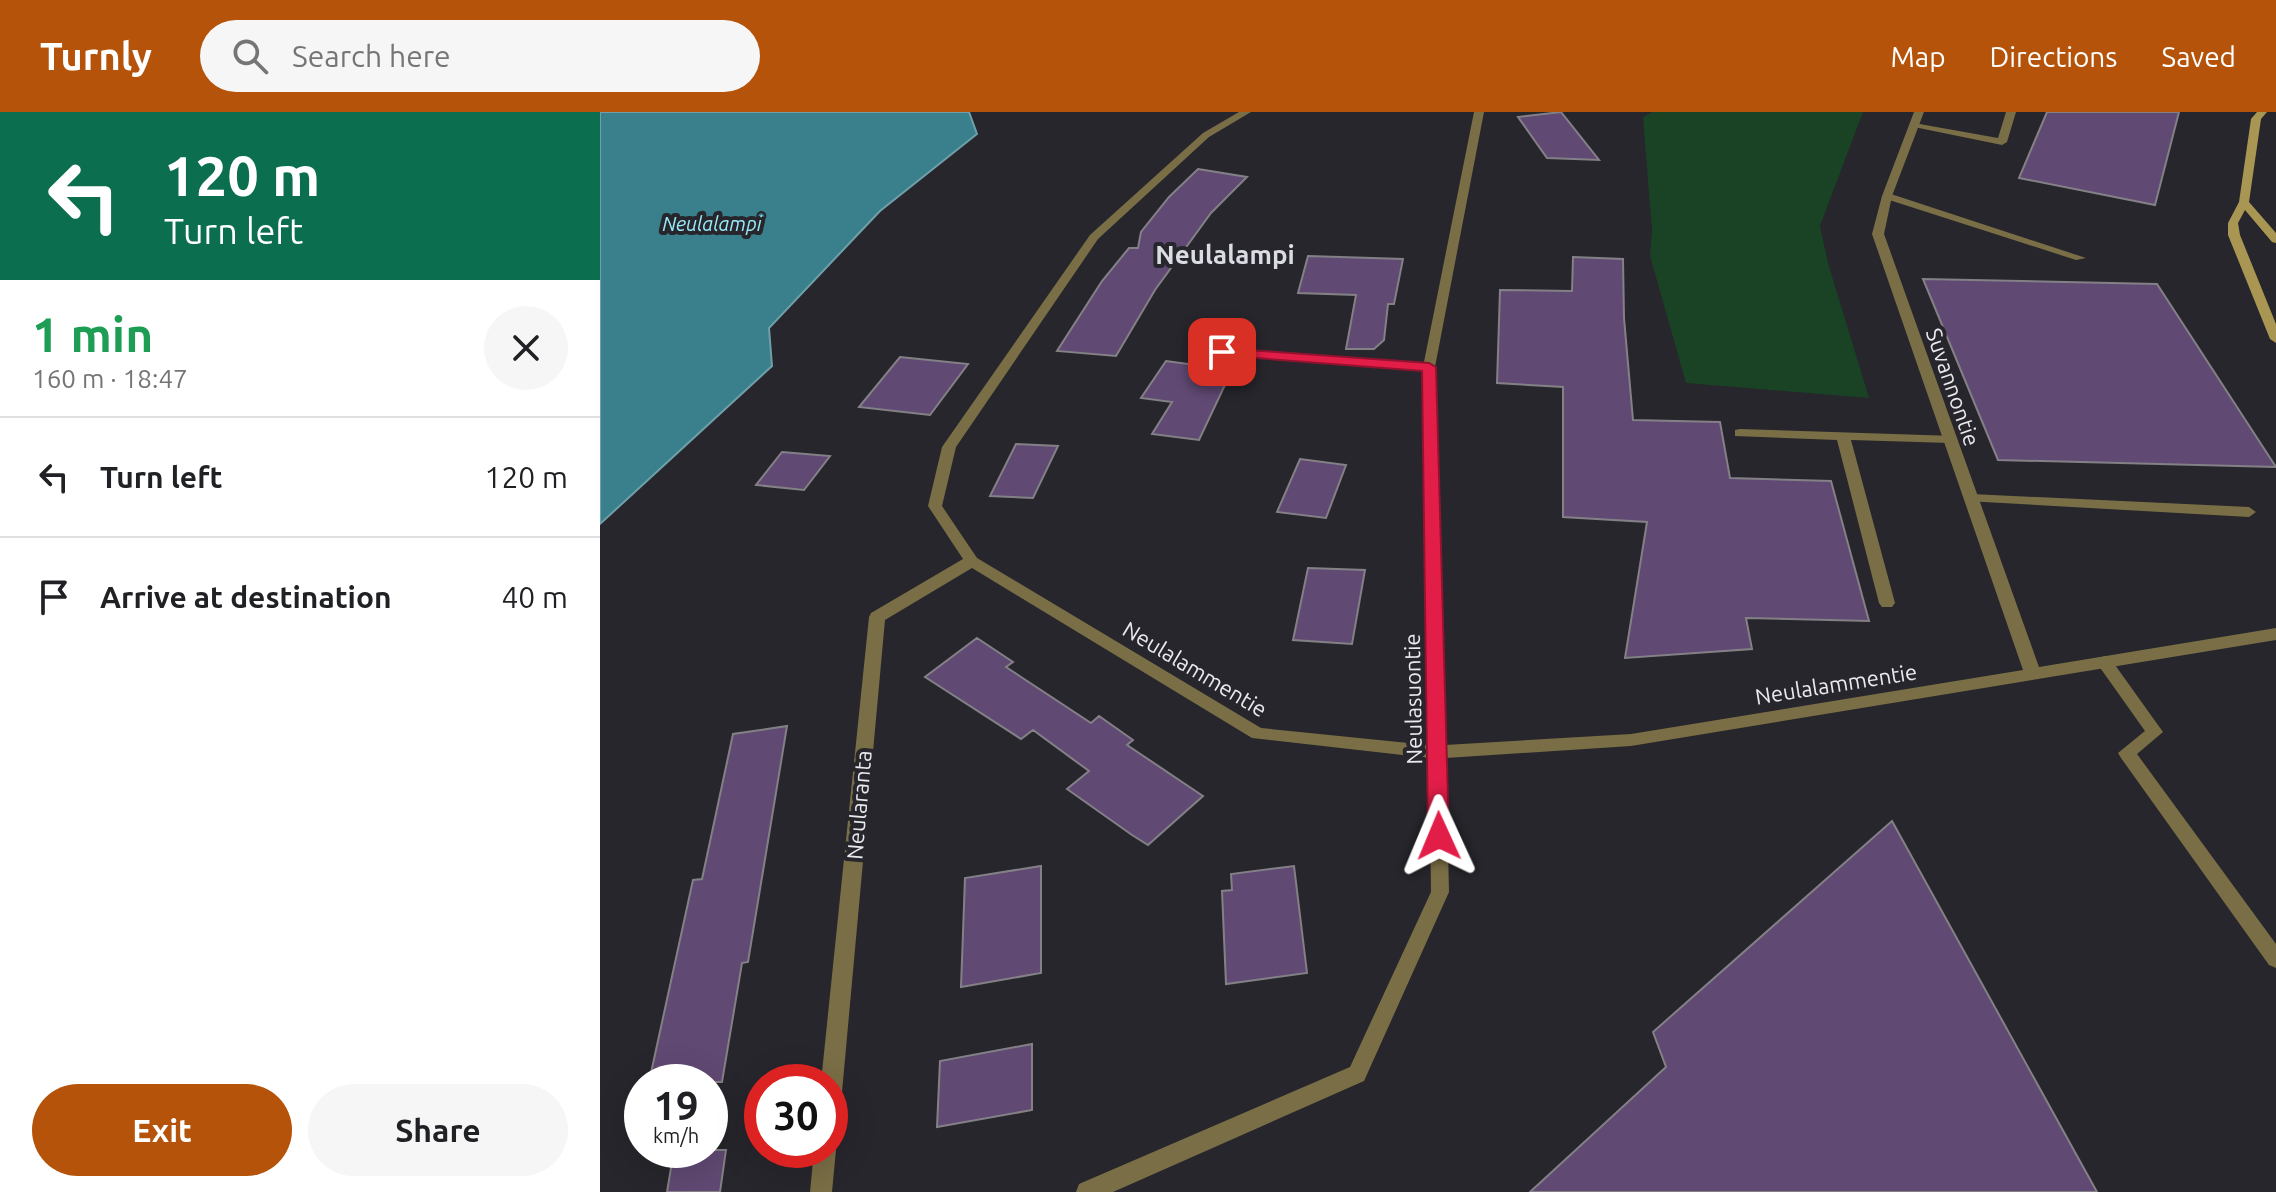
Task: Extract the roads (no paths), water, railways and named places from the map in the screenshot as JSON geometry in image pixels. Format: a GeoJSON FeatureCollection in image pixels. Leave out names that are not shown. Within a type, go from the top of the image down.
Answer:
{"type":"FeatureCollection","features":[{"type":"Feature","properties":{"kind":"main road"},"geometry":{"type":"LineString","coordinates":[[2262,112],[2256,119],[2244,202],[2233,223],[2234,235],[2276,339]]}},
{"type":"Feature","properties":{"kind":"main road"},"geometry":{"type":"LineString","coordinates":[[2244,202],[2276,240]]}},
{"type":"Feature","properties":{"kind":"street","name":"Neulalammentie"},"geometry":{"type":"LineString","coordinates":[[1246,112],[1206,135],[1094,237],[949,447],[935,506],[972,561],[1258,734],[1438,752],[1631,740],[2276,634]]}},
{"type":"Feature","properties":{"kind":"street","name":"Neulasuontie"},"geometry":{"type":"LineString","coordinates":[[1087,1192],[1357,1074],[1440,892],[1429,367],[1479,112]]}},
{"type":"Feature","properties":{"kind":"street","name":"Suvannontie"},"geometry":{"type":"LineString","coordinates":[[1919,112],[1887,196],[1878,234],[2033,674]]}},
{"type":"Feature","properties":{"kind":"street"},"geometry":{"type":"LineString","coordinates":[[1914,126],[2002,142],[2011,112]]}},
{"type":"Feature","properties":{"kind":"street"},"geometry":{"type":"LineString","coordinates":[[1887,196],[2080,258]]}},
{"type":"Feature","properties":{"kind":"street"},"geometry":{"type":"LineString","coordinates":[[1222,352],[1429,367]]}},
{"type":"Feature","properties":{"kind":"street"},"geometry":{"type":"LineString","coordinates":[[1740,433],[1950,439]]}},
{"type":"Feature","properties":{"kind":"street"},"geometry":{"type":"LineString","coordinates":[[1843,436],[1887,603]]}},
{"type":"Feature","properties":{"kind":"street"},"geometry":{"type":"LineString","coordinates":[[1971,498],[2249,512]]}},
{"type":"Feature","properties":{"kind":"street","name":"Neularanta"},"geometry":{"type":"LineString","coordinates":[[834,1064],[877,617],[972,561]]}},
{"type":"Feature","properties":{"kind":"street"},"geometry":{"type":"LineString","coordinates":[[2104,662],[2155,732],[2127,753],[2276,959]]}},
{"type":"Feature","properties":{"kind":"street"},"geometry":{"type":"LineString","coordinates":[[821,1192],[823,1168]]}},
{"type":"Feature","properties":{"kind":"water","name":"Neulalampi"},"geometry":{"type":"Polygon","coordinates":[[[600,112],[969,112],[977,134],[880,211],[769,328],[772,366],[600,524],[600,112]]]}},
{"type":"Feature","properties":{"kind":"district","name":"Neulalampi"},"geometry":{"type":"Point","coordinates":[1225,255]}}]}
